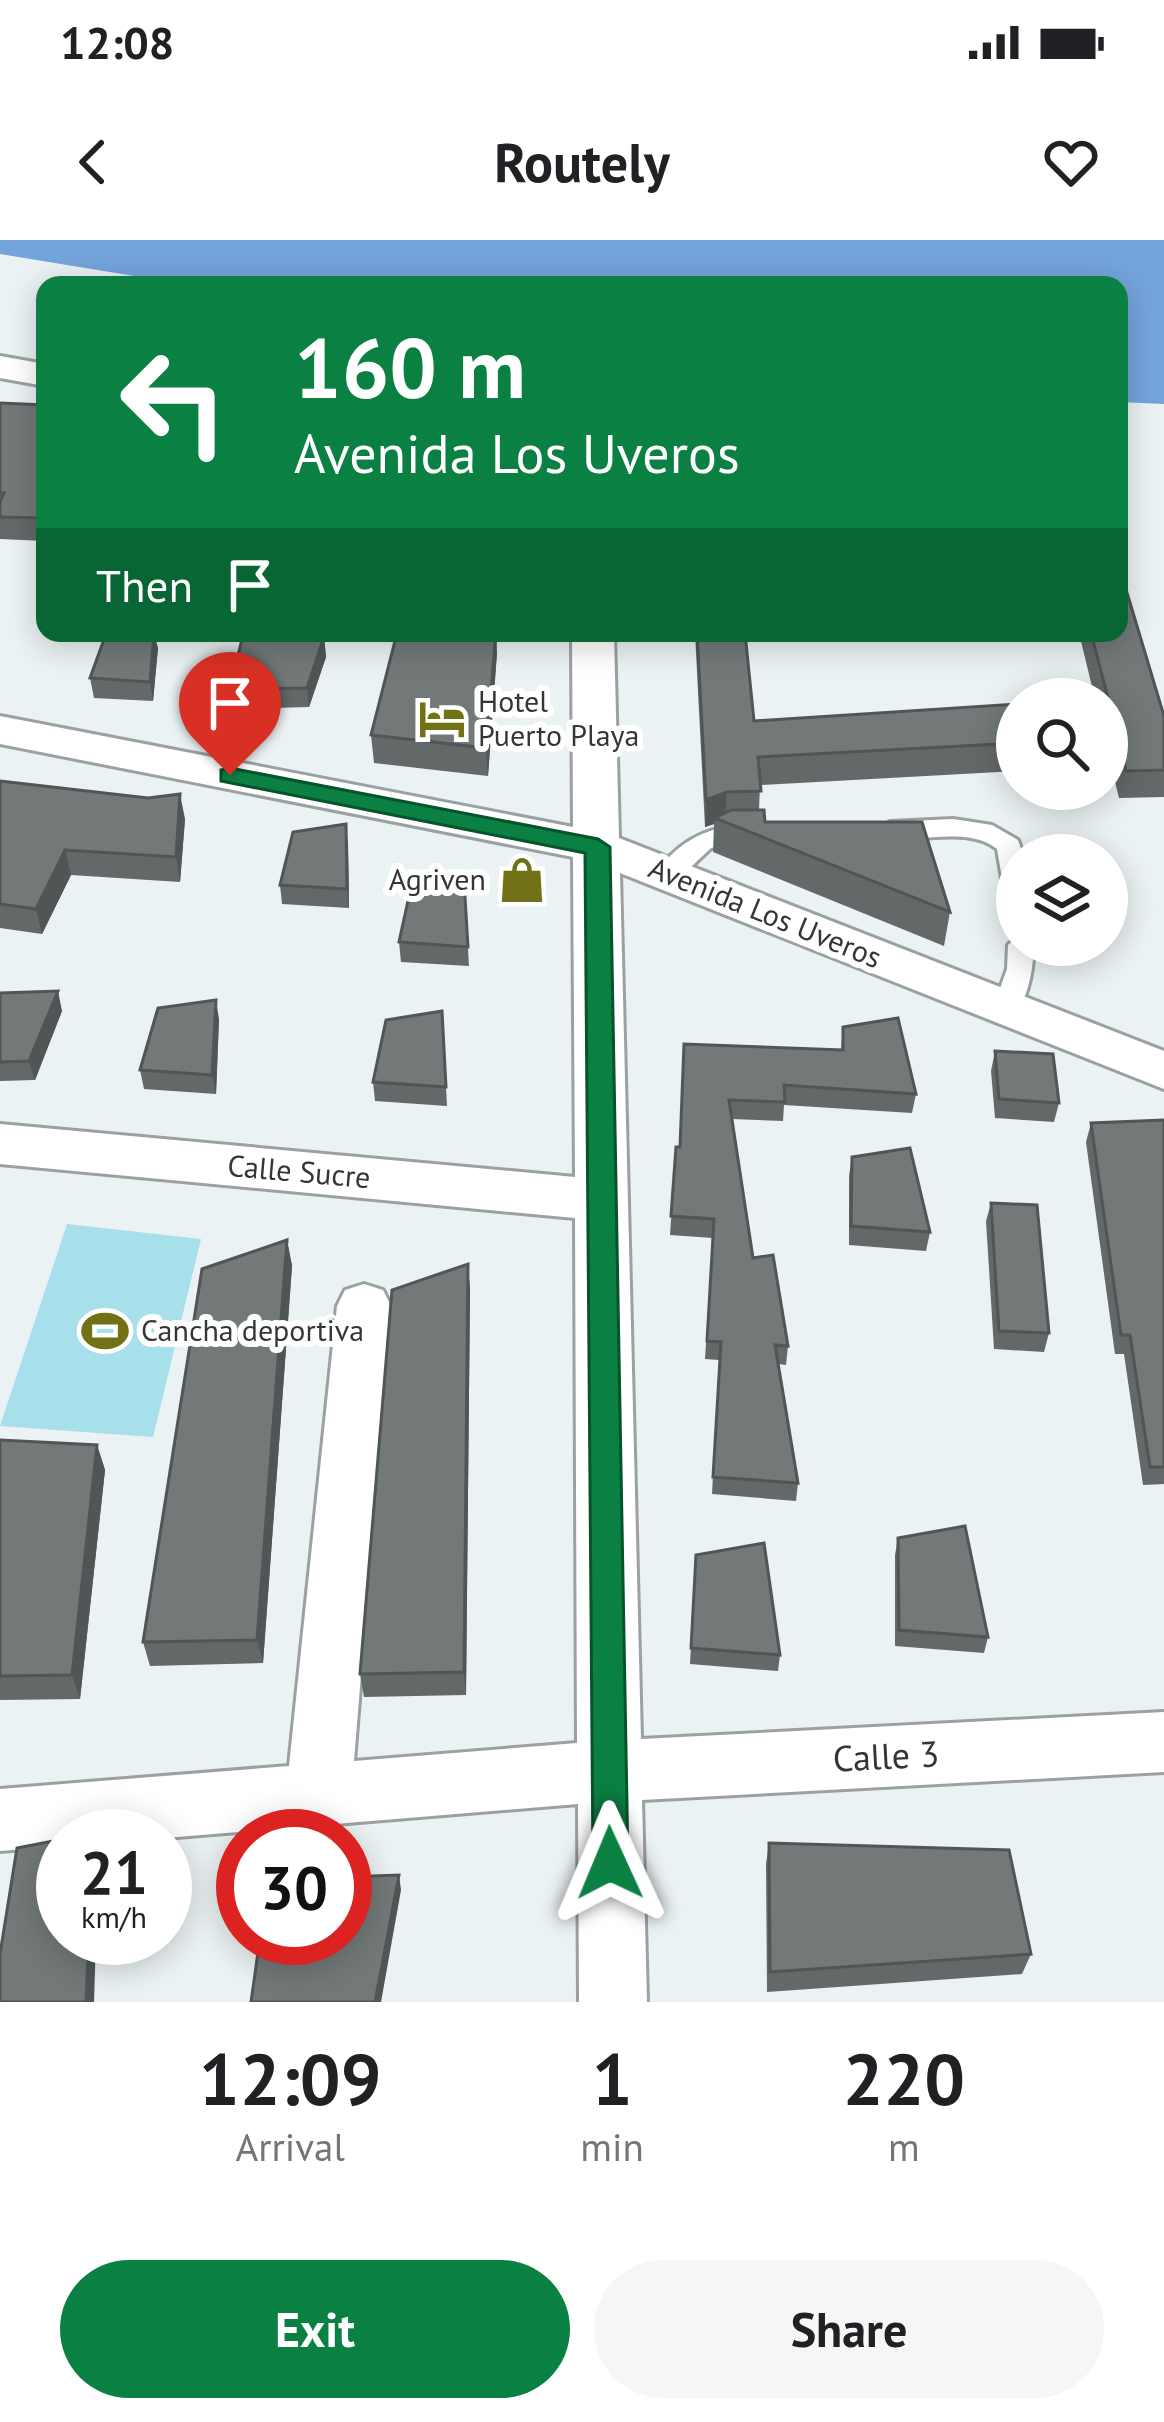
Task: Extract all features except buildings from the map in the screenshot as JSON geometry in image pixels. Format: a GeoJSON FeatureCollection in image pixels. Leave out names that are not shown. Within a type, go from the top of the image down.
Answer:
{"type":"FeatureCollection","features":[{"type":"Feature","properties":{"kind":"street"},"geometry":{"type":"LineString","coordinates":[[1,344],[36,341]]}},
{"type":"Feature","properties":{"kind":"street"},"geometry":{"type":"LineString","coordinates":[[1,344],[36,369]]}},
{"type":"Feature","properties":{"kind":"street"},"geometry":{"type":"LineString","coordinates":[[593,642],[598,1200],[614,2002]]}},
{"type":"Feature","properties":{"kind":"street","name":"Avenida Los Uveros"},"geometry":{"type":"LineString","coordinates":[[0,730],[598,847],[1164,1071]]}},
{"type":"Feature","properties":{"kind":"street","name":"Calle Sucre"},"geometry":{"type":"LineString","coordinates":[[0,1144],[598,1200]]}},
{"type":"Feature","properties":{"kind":"street"},"geometry":{"type":"LineString","coordinates":[[317,1795],[364,1306]]}},
{"type":"Feature","properties":{"kind":"street","name":"Calle 3"},"geometry":{"type":"LineString","coordinates":[[0,1820],[608,1771],[1164,1742]]}},
{"type":"Feature","properties":{"kind":"lane"},"geometry":{"type":"LineString","coordinates":[[860,830],[973,828],[996,835]]}},
{"type":"Feature","properties":{"kind":"lane"},"geometry":{"type":"LineString","coordinates":[[667,874],[708,838],[725,832],[770,832]]}},
{"type":"Feature","properties":{"kind":"lane"},"geometry":{"type":"LineString","coordinates":[[1006,1008],[1021,966]]}},
{"type":"Feature","properties":{"kind":"shaded area","name":"Cancha deportiva"},"geometry":{"type":"Polygon","coordinates":[[[67,1224],[201,1239],[153,1437],[0,1426],[67,1224]]]}},
{"type":"Feature","properties":{"kind":"water"},"geometry":{"type":"Polygon","coordinates":[[[0,240],[1164,240],[1164,404],[1128,402],[1128,276],[134,276],[0,254],[0,240]]]}},
{"type":"Feature","properties":{"kind":"place","name":"Hotel Puerto Playa"},"geometry":{"type":"Point","coordinates":[442,719]}},
{"type":"Feature","properties":{"kind":"place","name":"Agriven"},"geometry":{"type":"Point","coordinates":[522,880]}},
{"type":"Feature","properties":{"kind":"place","name":"Cancha deportiva"},"geometry":{"type":"Point","coordinates":[105,1331]}},
{"type":"Feature","properties":{"kind":"route"},"geometry":{"type":"LineString","coordinates":[[230,775],[598,847],[599,1247],[610,1863]]}}]}
